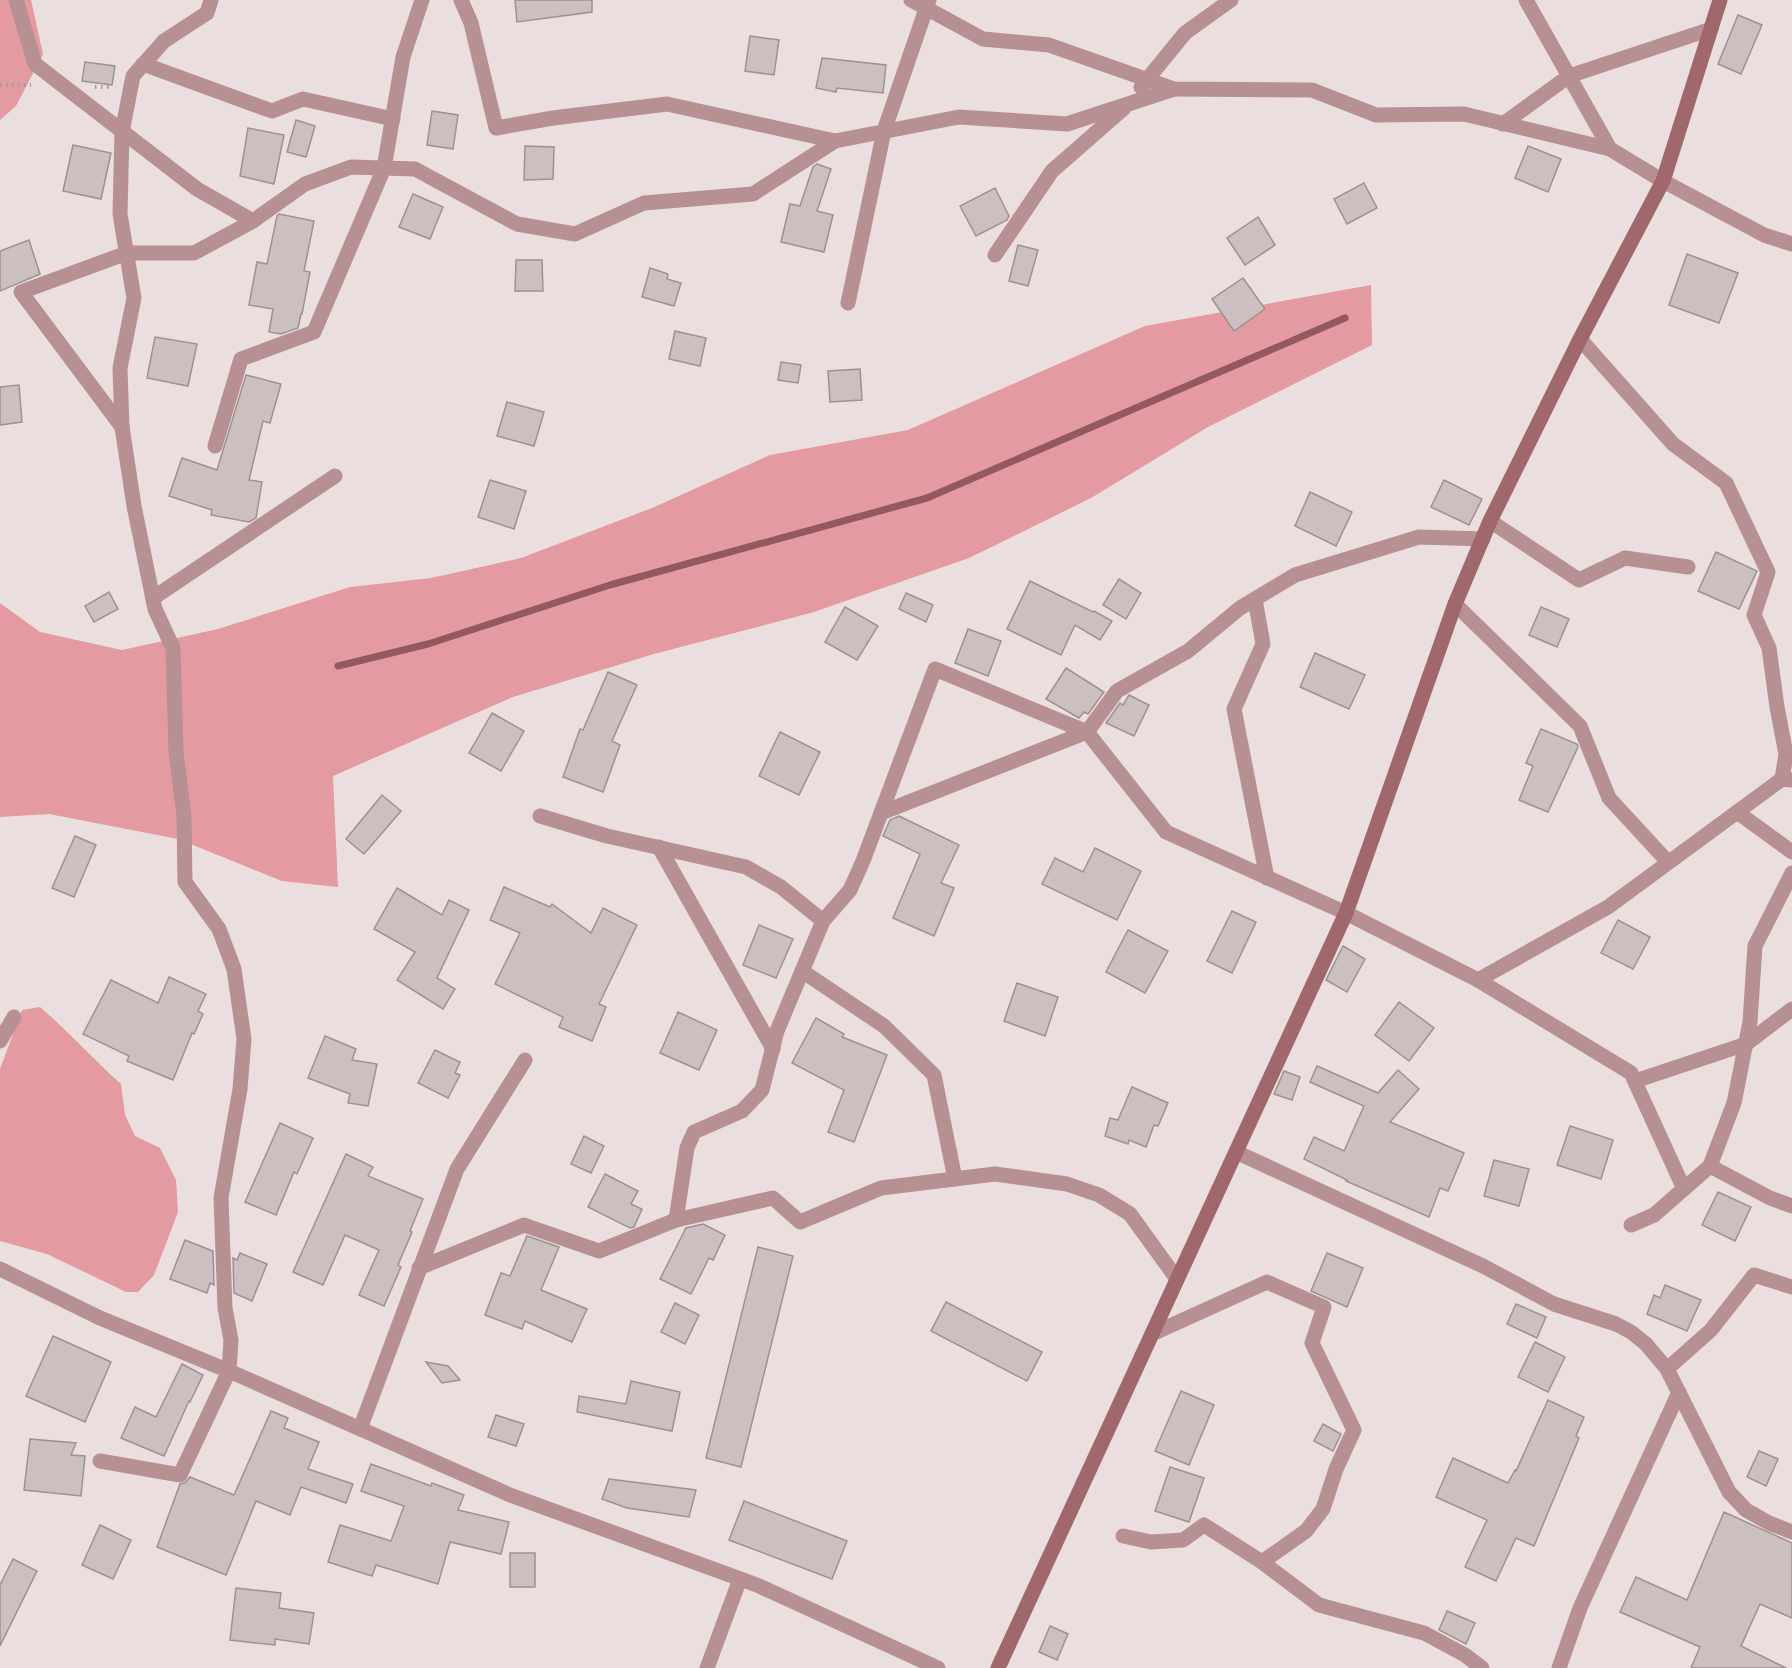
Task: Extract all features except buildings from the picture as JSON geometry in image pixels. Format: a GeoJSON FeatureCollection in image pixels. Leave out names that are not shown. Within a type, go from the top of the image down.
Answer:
{"type":"FeatureCollection","features":[{"type":"Feature","properties":{"kind":"street"},"geometry":{"type":"LineString","coordinates":[[16,0],[34,64],[197,189],[253,221]]}},
{"type":"Feature","properties":{"kind":"street"},"geometry":{"type":"LineString","coordinates":[[100,1461],[180,1475],[229,1371],[231,1340],[225,1308],[221,1198],[240,1089],[244,1039],[234,969],[219,929],[184,882],[184,816],[176,752],[173,648],[155,609],[134,506],[122,427],[120,368],[135,298],[120,214],[122,132],[133,76],[164,41],[207,12],[211,0]]}},
{"type":"Feature","properties":{"kind":"street"},"geometry":{"type":"LineString","coordinates":[[215,446],[241,359],[314,332],[384,168],[403,57],[422,0]]}},
{"type":"Feature","properties":{"kind":"street"},"geometry":{"type":"LineString","coordinates":[[461,0],[471,23],[496,128],[554,118],[667,104],[835,141]]}},
{"type":"Feature","properties":{"kind":"street"},"geometry":{"type":"LineString","coordinates":[[911,0],[928,4],[982,39],[1049,45],[1174,89]]}},
{"type":"Feature","properties":{"kind":"street"},"geometry":{"type":"LineString","coordinates":[[994,255],[1052,171],[1128,104],[1185,33],[1231,0]]}},
{"type":"Feature","properties":{"kind":"street"},"geometry":{"type":"LineString","coordinates":[[1526,0],[1610,148]]}},
{"type":"Feature","properties":{"kind":"street"},"geometry":{"type":"LineString","coordinates":[[998,1668],[1346,913],[1455,604],[1490,521],[1580,339],[1663,181],[1720,0]]}},
{"type":"Feature","properties":{"kind":"street"},"geometry":{"type":"LineString","coordinates":[[848,303],[884,131],[928,4]]}},
{"type":"Feature","properties":{"kind":"street"},"geometry":{"type":"LineString","coordinates":[[1503,124],[1569,76],[1711,30]]}},
{"type":"Feature","properties":{"kind":"street"},"geometry":{"type":"LineString","coordinates":[[143,64],[272,111],[303,99],[393,119]]}},
{"type":"Feature","properties":{"kind":"street"},"geometry":{"type":"LineString","coordinates":[[122,427],[21,292],[127,253],[194,253],[253,221],[305,184],[351,167],[415,169],[517,224],[575,234],[644,203],[753,194],[835,141],[884,131],[959,117],[1067,124],[1174,89],[1312,90],[1376,115],[1464,114],[1610,148],[1663,181],[1764,235],[1792,244]]}},
{"type":"Feature","properties":{"kind":"street"},"geometry":{"type":"LineString","coordinates":[[1478,980],[1608,907],[1789,776],[1768,648],[1754,615],[1768,572],[1726,483],[1673,444],[1580,339]]}},
{"type":"Feature","properties":{"kind":"street"},"geometry":{"type":"LineString","coordinates":[[153,598],[334,476]]}},
{"type":"Feature","properties":{"kind":"street"},"geometry":{"type":"LineString","coordinates":[[1490,521],[1579,580],[1625,558],[1688,567]]}},
{"type":"Feature","properties":{"kind":"street"},"geometry":{"type":"LineString","coordinates":[[881,813],[1087,732],[1117,691],[1188,651],[1240,608],[1295,575],[1419,537],[1483,539]]}},
{"type":"Feature","properties":{"kind":"street"},"geometry":{"type":"LineString","coordinates":[[1255,599],[1263,644],[1234,709],[1267,878]]}},
{"type":"Feature","properties":{"kind":"street"},"geometry":{"type":"LineString","coordinates":[[1455,604],[1580,726],[1609,798],[1668,862]]}},
{"type":"Feature","properties":{"kind":"street"},"geometry":{"type":"LineString","coordinates":[[676,1220],[687,1148],[694,1132],[742,1111],[762,1090],[777,1031],[823,921],[850,890],[935,669],[1087,732],[1166,832],[1346,913],[1478,980],[1631,1073],[1684,1189]]}},
{"type":"Feature","properties":{"kind":"street"},"geometry":{"type":"LineString","coordinates":[[1737,812],[1792,852]]}},
{"type":"Feature","properties":{"kind":"street"},"geometry":{"type":"LineString","coordinates":[[540,816],[607,836],[746,867],[781,886],[823,921]]}},
{"type":"Feature","properties":{"kind":"street"},"geometry":{"type":"LineString","coordinates":[[659,847],[773,1049]]}},
{"type":"Feature","properties":{"kind":"street"},"geometry":{"type":"LineString","coordinates":[[1631,1225],[1654,1215],[1710,1166],[1734,1103],[1750,1022],[1755,946],[1792,873]]}},
{"type":"Feature","properties":{"kind":"street"},"geometry":{"type":"LineString","coordinates":[[802,971],[884,1026],[934,1075],[955,1179]]}},
{"type":"Feature","properties":{"kind":"street"},"geometry":{"type":"LineString","coordinates":[[1635,1081],[1746,1044],[1792,1009]]}},
{"type":"Feature","properties":{"kind":"street"},"geometry":{"type":"LineString","coordinates":[[0,1041],[14,1017]]}},
{"type":"Feature","properties":{"kind":"street"},"geometry":{"type":"LineString","coordinates":[[360,1429],[457,1169],[525,1060]]}},
{"type":"Feature","properties":{"kind":"street"},"geometry":{"type":"LineString","coordinates":[[1236,1152],[1483,1266],[1554,1304],[1616,1324],[1631,1332],[1646,1344],[1667,1369],[1729,1492],[1746,1509],[1768,1523],[1792,1532]]}},
{"type":"Feature","properties":{"kind":"street"},"geometry":{"type":"LineString","coordinates":[[1710,1166],[1770,1198],[1792,1206]]}},
{"type":"Feature","properties":{"kind":"street"},"geometry":{"type":"LineString","coordinates":[[419,1268],[524,1225],[599,1251],[676,1220],[773,1198],[800,1222],[881,1188],[995,1173],[1067,1184],[1099,1195],[1130,1214],[1177,1279]]}},
{"type":"Feature","properties":{"kind":"street"},"geometry":{"type":"LineString","coordinates":[[0,1269],[100,1318],[229,1371],[510,1495],[740,1579],[938,1668]]}},
{"type":"Feature","properties":{"kind":"street"},"geometry":{"type":"LineString","coordinates":[[1667,1369],[1711,1330],[1754,1275],[1792,1287]]}},
{"type":"Feature","properties":{"kind":"street"},"geometry":{"type":"LineString","coordinates":[[1152,1334],[1267,1282],[1324,1307],[1312,1343],[1354,1430],[1336,1469],[1323,1509],[1306,1531],[1262,1562]]}},
{"type":"Feature","properties":{"kind":"street"},"geometry":{"type":"LineString","coordinates":[[1559,1668],[1580,1608],[1679,1392]]}},
{"type":"Feature","properties":{"kind":"street"},"geometry":{"type":"LineString","coordinates":[[1123,1536],[1151,1542],[1183,1540],[1204,1525],[1262,1562],[1319,1605],[1424,1633],[1465,1655],[1482,1668]]}},
{"type":"Feature","properties":{"kind":"street"},"geometry":{"type":"LineString","coordinates":[[707,1668],[740,1579]]}},
{"type":"Feature","properties":{"kind":"shaded area"},"geometry":{"type":"Polygon","coordinates":[[[0,0],[31,0],[43,54],[16,106],[0,120],[0,0]]]}},
{"type":"Feature","properties":{"kind":"shaded area"},"geometry":{"type":"Polygon","coordinates":[[[1371,285],[1372,345],[1208,427],[1091,498],[969,558],[814,612],[654,654],[513,697],[333,776],[338,887],[282,881],[178,839],[49,814],[0,817],[0,603],[40,632],[122,650],[218,629],[350,587],[431,578],[521,558],[652,508],[770,455],[908,430],[1145,326],[1371,285]]]}},
{"type":"Feature","properties":{"kind":"shaded area"},"geometry":{"type":"Polygon","coordinates":[[[40,1007],[121,1084],[125,1115],[135,1136],[160,1148],[176,1180],[178,1212],[154,1275],[138,1292],[126,1292],[47,1254],[0,1241],[0,1069],[22,1010],[40,1007]]]}},
{"type":"Feature","properties":{"kind":"waterway"},"geometry":{"type":"LineString","coordinates":[[338,666],[428,644],[610,585],[927,498],[1345,318]]}}]}
